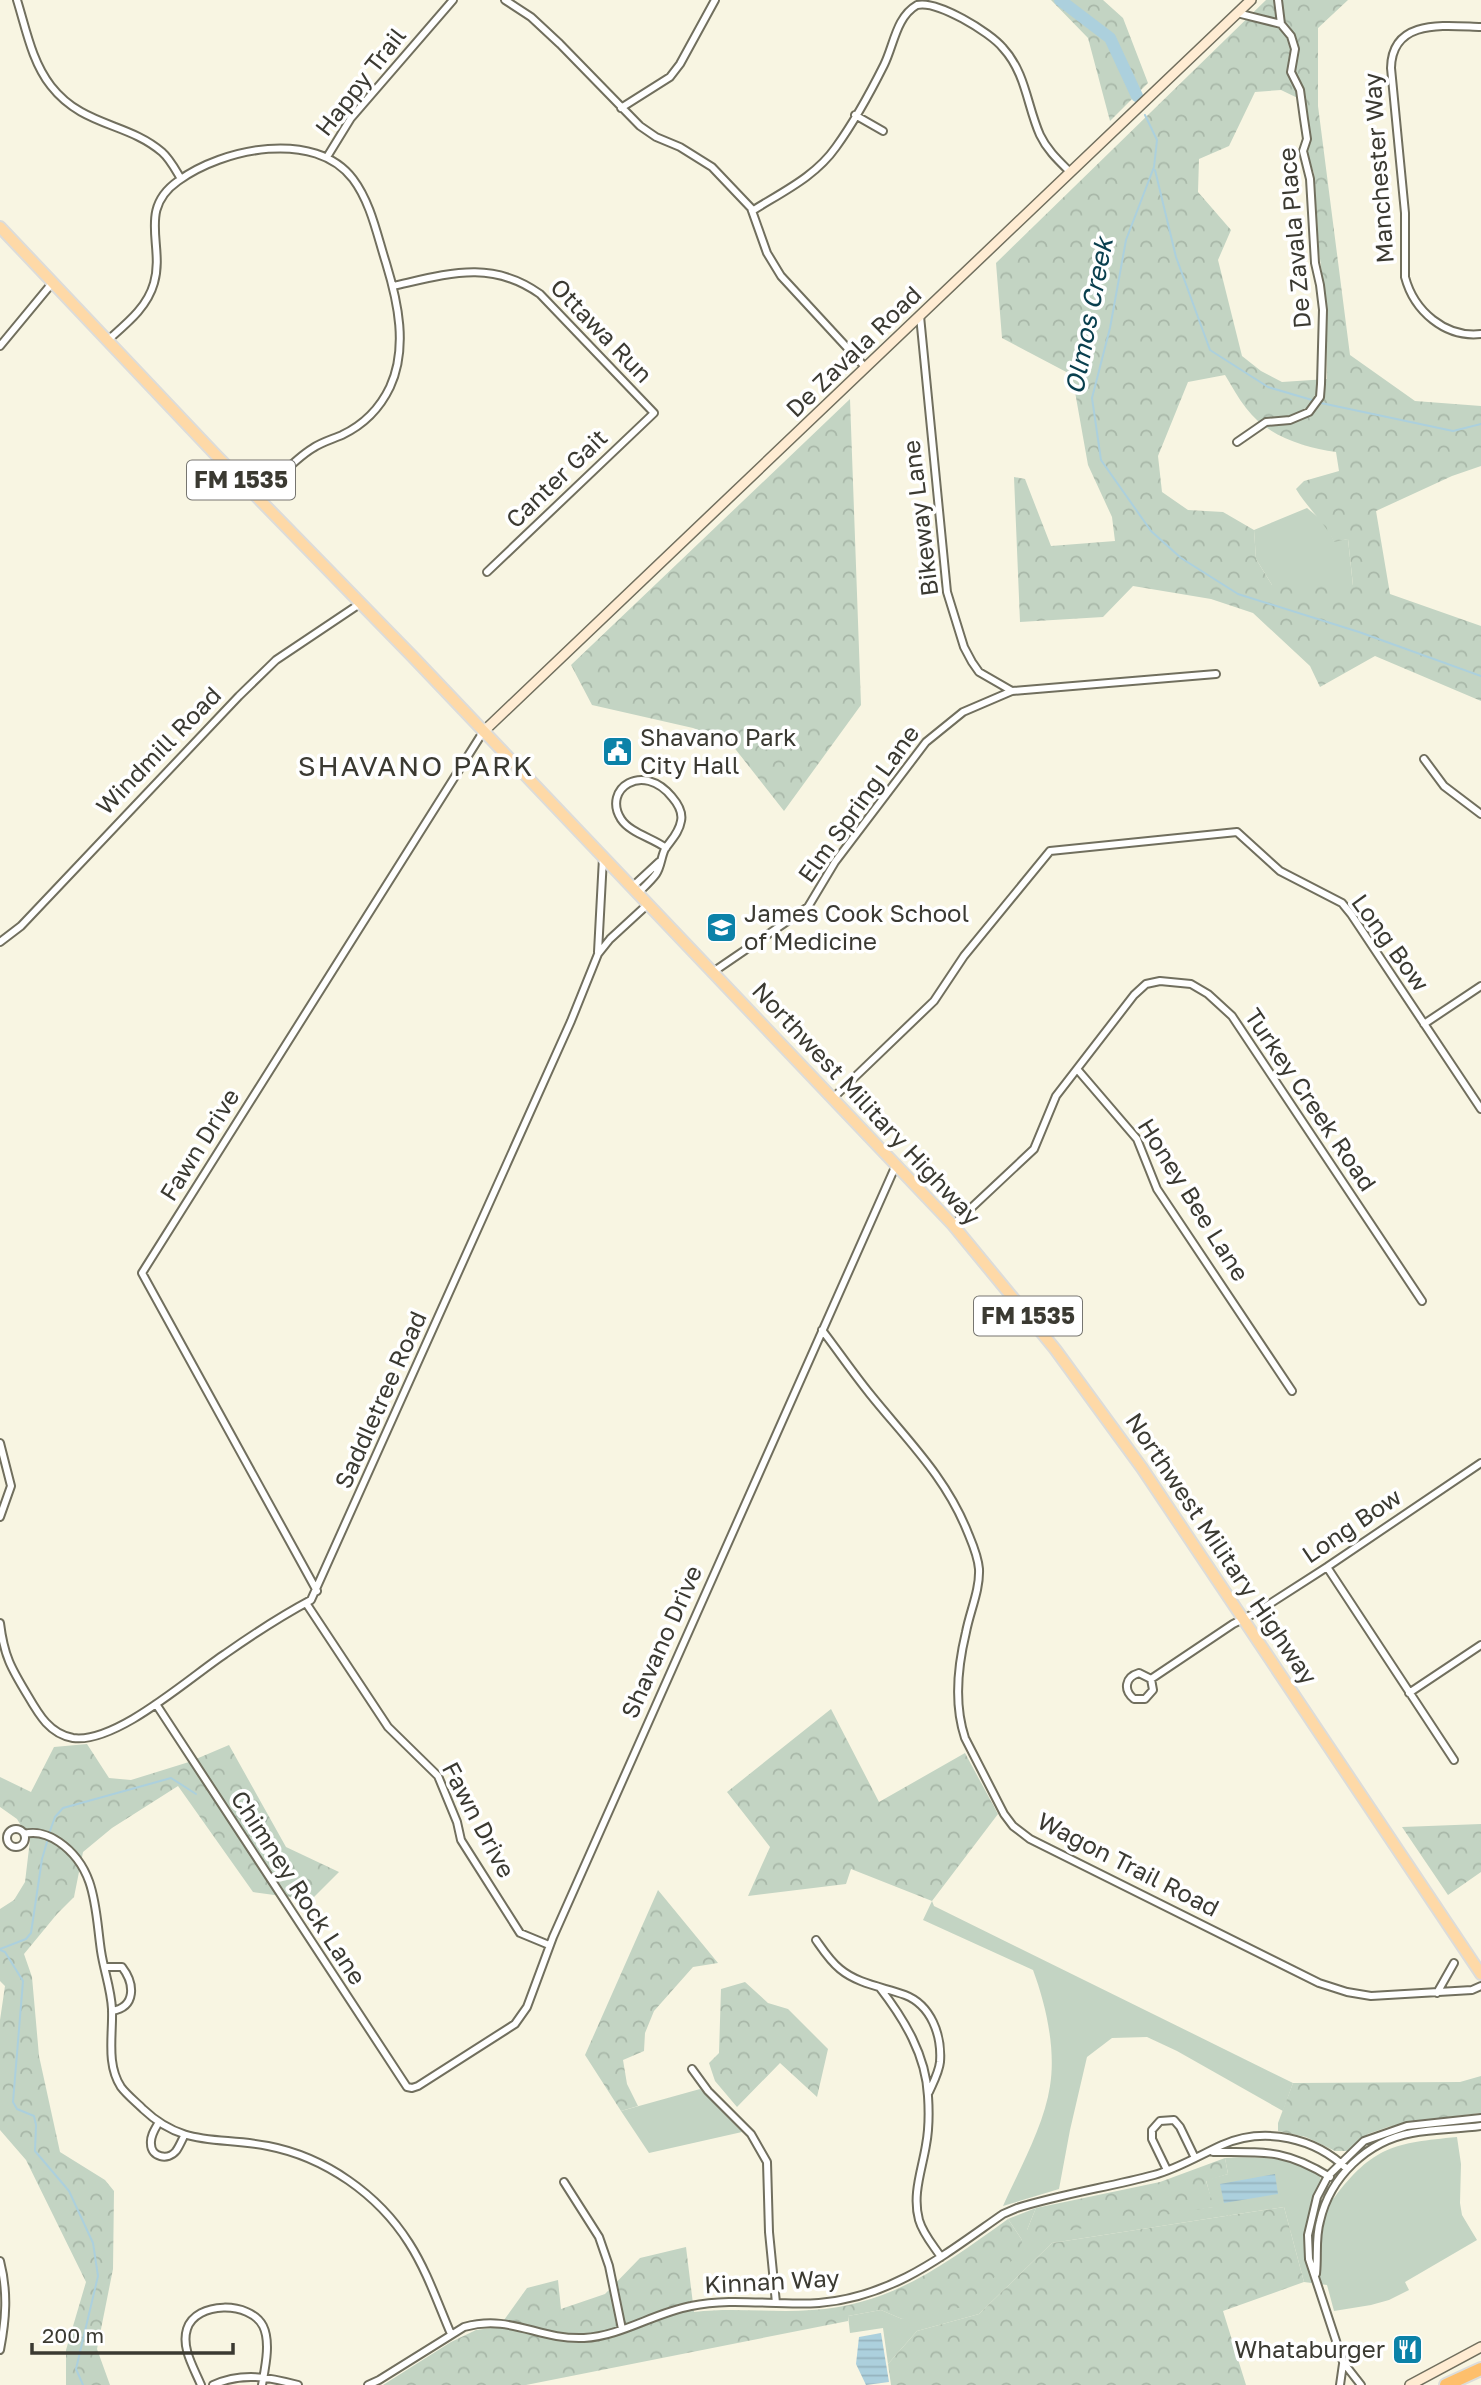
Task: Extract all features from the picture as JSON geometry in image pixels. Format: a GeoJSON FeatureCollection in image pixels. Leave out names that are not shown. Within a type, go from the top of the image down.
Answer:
{"type":"FeatureCollection","features":[{"type":"Feature","properties":{"kind":"highway"},"geometry":{"type":"LineString","coordinates":[[1446,2385],[1481,2369]]}},
{"type":"Feature","properties":{"kind":"main road","name":"De Zavala Road"},"geometry":{"type":"LineString","coordinates":[[483,732],[1251,0]]}},
{"type":"Feature","properties":{"kind":"main road","name":"Northwest Military Highway"},"geometry":{"type":"LineString","coordinates":[[0,227],[896,1165],[1013,1296],[1098,1406],[1481,1974]]}},
{"type":"Feature","properties":{"kind":"main road"},"geometry":{"type":"LineString","coordinates":[[1410,2385],[1481,2347]]}},
{"type":"Feature","properties":{"kind":"street"},"geometry":{"type":"LineString","coordinates":[[17,0],[33,52],[43,74],[56,92],[81,114],[147,141],[168,159],[181,178]]}},
{"type":"Feature","properties":{"kind":"street","name":"Happy Trail"},"geometry":{"type":"LineString","coordinates":[[327,157],[351,118],[453,0]]}},
{"type":"Feature","properties":{"kind":"street"},"geometry":{"type":"LineString","coordinates":[[505,0],[531,17],[647,132],[680,147],[712,167],[752,211],[766,253],[780,276],[866,367]]}},
{"type":"Feature","properties":{"kind":"street"},"geometry":{"type":"LineString","coordinates":[[621,108],[670,77],[715,0]]}},
{"type":"Feature","properties":{"kind":"street","name":"De Zavala Place"},"geometry":{"type":"LineString","coordinates":[[1237,442],[1266,422],[1302,417],[1320,397],[1323,310],[1315,263],[1310,179],[1303,152],[1307,139],[1300,90],[1291,72],[1294,50],[1291,36],[1281,24],[1278,0]]}},
{"type":"Feature","properties":{"kind":"street"},"geometry":{"type":"LineString","coordinates":[[752,211],[816,171],[836,147],[883,67],[898,27],[916,5],[923,3],[937,4],[980,27],[1008,53],[1024,84],[1041,137],[1070,172]]}},
{"type":"Feature","properties":{"kind":"street"},"geometry":{"type":"LineString","coordinates":[[1237,13],[1281,24]]}},
{"type":"Feature","properties":{"kind":"street","name":"Manchester Way"},"geometry":{"type":"LineString","coordinates":[[1481,27],[1438,27],[1407,33],[1395,47],[1391,68],[1404,193],[1405,277],[1409,290],[1426,314],[1449,330],[1481,334]]}},
{"type":"Feature","properties":{"kind":"street"},"geometry":{"type":"LineString","coordinates":[[855,115],[883,131]]}},
{"type":"Feature","properties":{"kind":"street"},"geometry":{"type":"LineString","coordinates":[[108,340],[136,314],[148,298],[155,280],[155,213],[167,191],[181,178],[227,158],[255,151],[296,148],[327,157],[352,178],[367,204],[393,286],[398,310],[399,349],[396,370],[384,398],[365,421],[312,448],[258,497]]}},
{"type":"Feature","properties":{"kind":"street","name":"Ottawa Run"},"geometry":{"type":"LineString","coordinates":[[393,286],[468,271],[514,278],[540,294],[654,413]]}},
{"type":"Feature","properties":{"kind":"street"},"geometry":{"type":"LineString","coordinates":[[0,346],[53,282]]}},
{"type":"Feature","properties":{"kind":"street","name":"Bikeway Lane"},"geometry":{"type":"LineString","coordinates":[[920,316],[947,592],[964,647],[972,662],[979,672],[1012,691]]}},
{"type":"Feature","properties":{"kind":"street","name":"Canter Gait"},"geometry":{"type":"LineString","coordinates":[[487,572],[654,413]]}},
{"type":"Feature","properties":{"kind":"street","name":"Windmill Road"},"geometry":{"type":"LineString","coordinates":[[0,942],[21,926],[233,701],[276,660],[360,603]]}},
{"type":"Feature","properties":{"kind":"street","name":"Elm Spring Lane"},"geometry":{"type":"LineString","coordinates":[[713,972],[808,907],[835,862],[926,741],[963,712],[1012,691],[1216,674]]}},
{"type":"Feature","properties":{"kind":"street","name":"Fawn Drive"},"geometry":{"type":"LineString","coordinates":[[317,1591],[142,1273],[483,732]]}},
{"type":"Feature","properties":{"kind":"street"},"geometry":{"type":"LineString","coordinates":[[1424,760],[1444,786],[1481,814]]}},
{"type":"Feature","properties":{"kind":"street"},"geometry":{"type":"LineString","coordinates":[[634,891],[656,874],[666,848],[681,823],[679,806],[668,792],[653,781],[631,781],[623,787],[617,799],[621,819],[627,826],[666,848]]}},
{"type":"Feature","properties":{"kind":"street","name":"Long Bow"},"geometry":{"type":"LineString","coordinates":[[832,1099],[934,1001],[964,956],[1050,851],[1237,832],[1280,871],[1342,903],[1481,1109]]}},
{"type":"Feature","properties":{"kind":"street","name":"Saddletree Road"},"geometry":{"type":"LineString","coordinates":[[598,954],[603,858]]}},
{"type":"Feature","properties":{"kind":"street","name":"Saddletree Road"},"geometry":{"type":"LineString","coordinates":[[0,1623],[9,1664],[45,1723],[55,1732],[76,1739],[106,1733],[156,1704],[225,1654],[306,1603],[317,1591],[571,1021],[598,954],[610,939],[647,905]]}},
{"type":"Feature","properties":{"kind":"street","name":"Turkey Creek Road"},"geometry":{"type":"LineString","coordinates":[[953,1226],[1034,1149],[1056,1096],[1134,995],[1146,984],[1160,981],[1191,984],[1208,994],[1232,1016],[1422,1301]]}},
{"type":"Feature","properties":{"kind":"street"},"geometry":{"type":"LineString","coordinates":[[1424,1024],[1481,986]]}},
{"type":"Feature","properties":{"kind":"street","name":"Honey Bee Lane"},"geometry":{"type":"LineString","coordinates":[[1077,1069],[1137,1139],[1157,1189],[1292,1391]]}},
{"type":"Feature","properties":{"kind":"street","name":"Shavano Drive"},"geometry":{"type":"LineString","coordinates":[[412,2088],[515,2024],[527,2007],[549,1945],[896,1165]]}},
{"type":"Feature","properties":{"kind":"street","name":"Wagon Trail Road"},"geometry":{"type":"LineString","coordinates":[[822,1330],[871,1395],[924,1456],[961,1515],[977,1555],[977,1586],[962,1656],[960,1724],[1013,1826],[1030,1839],[1320,1983],[1371,1996],[1472,1990],[1481,1986]]}},
{"type":"Feature","properties":{"kind":"street"},"geometry":{"type":"LineString","coordinates":[[0,1443],[11,1486],[0,1517]]}},
{"type":"Feature","properties":{"kind":"street","name":"Long Bow"},"geometry":{"type":"LineString","coordinates":[[1151,1679],[1327,1567],[1481,1463]]}},
{"type":"Feature","properties":{"kind":"street"},"geometry":{"type":"LineString","coordinates":[[1327,1567],[1454,1760]]}},
{"type":"Feature","properties":{"kind":"street","name":"Fawn Drive"},"geometry":{"type":"LineString","coordinates":[[306,1603],[388,1727],[438,1776],[461,1840],[520,1933],[549,1945]]}},
{"type":"Feature","properties":{"kind":"street"},"geometry":{"type":"LineString","coordinates":[[1409,1693],[1481,1645]]}},
{"type":"Feature","properties":{"kind":"street"},"geometry":{"type":"LineString","coordinates":[[1139,1673],[1151,1679],[1153,1690],[1150,1696],[1142,1700],[1130,1696],[1126,1687],[1131,1676],[1139,1673]]}},
{"type":"Feature","properties":{"kind":"street","name":"Chimney Rock Lane"},"geometry":{"type":"LineString","coordinates":[[156,1704],[402,2082],[412,2088]]}},
{"type":"Feature","properties":{"kind":"street"},"geometry":{"type":"LineString","coordinates":[[24,1834],[38,1833],[68,1848],[80,1861],[89,1878],[95,1897],[112,2011],[111,2057],[122,2089],[159,2122],[184,2136],[268,2146],[328,2168],[352,2183],[374,2200],[409,2242],[451,2334]]}},
{"type":"Feature","properties":{"kind":"street"},"geometry":{"type":"LineString","coordinates":[[816,1940],[840,1969],[880,1988],[907,1996],[923,2006],[934,2023],[940,2042],[940,2064],[928,2093]]}},
{"type":"Feature","properties":{"kind":"street"},"geometry":{"type":"LineString","coordinates":[[1437,1993],[1454,1964]]}},
{"type":"Feature","properties":{"kind":"street"},"geometry":{"type":"LineString","coordinates":[[105,1967],[114,1965],[122,1968],[131,1985],[128,2004],[123,2009],[112,2011]]}},
{"type":"Feature","properties":{"kind":"street"},"geometry":{"type":"LineString","coordinates":[[880,1988],[916,2045],[928,2093],[927,2141],[916,2201],[926,2236],[941,2257]]}},
{"type":"Feature","properties":{"kind":"street"},"geometry":{"type":"LineString","coordinates":[[692,2069],[708,2091],[751,2134],[767,2162],[769,2232],[776,2303]]}},
{"type":"Feature","properties":{"kind":"street"},"geometry":{"type":"LineString","coordinates":[[1361,2385],[1343,2362],[1309,2259],[1308,2235],[1317,2197],[1328,2176],[1364,2141],[1407,2126],[1481,2118]]}},
{"type":"Feature","properties":{"kind":"street"},"geometry":{"type":"LineString","coordinates":[[1167,2170],[1152,2139],[1152,2130],[1160,2121],[1174,2120],[1181,2127],[1195,2158]]}},
{"type":"Feature","properties":{"kind":"street"},"geometry":{"type":"LineString","coordinates":[[1461,2120],[1462,2129]]}},
{"type":"Feature","properties":{"kind":"street"},"geometry":{"type":"LineString","coordinates":[[159,2122],[150,2140],[154,2154],[170,2156],[176,2152],[184,2136]]}},
{"type":"Feature","properties":{"kind":"street"},"geometry":{"type":"LineString","coordinates":[[1316,2276],[1319,2223],[1325,2200],[1347,2169],[1369,2150],[1397,2137],[1481,2126]]}},
{"type":"Feature","properties":{"kind":"street"},"geometry":{"type":"LineString","coordinates":[[1283,2155],[1287,2138]]}},
{"type":"Feature","properties":{"kind":"street","name":"Kinnan Way"},"geometry":{"type":"LineString","coordinates":[[368,2385],[451,2334],[477,2324],[496,2322],[564,2338],[586,2338],[691,2306],[743,2301],[816,2303],[870,2293],[898,2283],[1003,2214],[1017,2208],[1167,2170],[1241,2139],[1287,2138],[1306,2142],[1322,2150],[1347,2169]]}},
{"type":"Feature","properties":{"kind":"street","name":"Kinnan Way"},"geometry":{"type":"LineString","coordinates":[[1212,2152],[1249,2150],[1283,2155],[1299,2160],[1336,2181]]}},
{"type":"Feature","properties":{"kind":"street"},"geometry":{"type":"LineString","coordinates":[[564,2182],[599,2237],[610,2266],[622,2329]]}},
{"type":"Feature","properties":{"kind":"street"},"geometry":{"type":"LineString","coordinates":[[0,2260],[6,2282],[7,2303],[0,2350]]}},
{"type":"Feature","properties":{"kind":"street"},"geometry":{"type":"LineString","coordinates":[[201,2385],[185,2342],[187,2327],[193,2319],[206,2311],[219,2308],[239,2309],[257,2317],[264,2329],[266,2343],[263,2381]]}},
{"type":"Feature","properties":{"kind":"street"},"geometry":{"type":"LineString","coordinates":[[1340,2385],[1343,2362]]}},
{"type":"Feature","properties":{"kind":"street"},"geometry":{"type":"LineString","coordinates":[[213,2385],[226,2379],[248,2376],[263,2381],[298,2385]]}},
{"type":"Feature","properties":{"kind":"green space"},"geometry":{"type":"Polygon","coordinates":[[[1051,0],[1103,0],[1123,18],[1148,83],[1110,121],[1088,38],[1051,0]]]}},
{"type":"Feature","properties":{"kind":"green space"},"geometry":{"type":"Polygon","coordinates":[[[1266,0],[1348,0],[1318,28],[1318,106],[1350,355],[1415,401],[1481,406],[1481,466],[1452,476],[1376,511],[1390,594],[1481,626],[1481,701],[1375,656],[1320,687],[1310,666],[1253,613],[1211,599],[1133,586],[1103,617],[1020,622],[1014,477],[1025,479],[1051,546],[1115,541],[1112,517],[1088,465],[1072,375],[1002,338],[996,263],[1266,0]],[[1281,90],[1255,92],[1229,146],[1199,159],[1198,192],[1231,230],[1218,260],[1242,356],[1261,371],[1282,382],[1327,379],[1326,305],[1314,173],[1307,154],[1309,142],[1306,102],[1281,90]],[[1225,375],[1188,382],[1158,456],[1162,492],[1188,510],[1223,512],[1254,530],[1256,559],[1272,585],[1353,585],[1348,539],[1334,542],[1296,489],[1304,481],[1339,471],[1336,452],[1287,439],[1264,426],[1246,408],[1225,375]]]}},
{"type":"Feature","properties":{"kind":"green space"},"geometry":{"type":"Polygon","coordinates":[[[850,399],[861,705],[784,811],[729,741],[693,728],[592,705],[571,665],[850,399]]]}},
{"type":"Feature","properties":{"kind":"green space"},"geometry":{"type":"Polygon","coordinates":[[[1307,508],[1325,523],[1334,541],[1348,539],[1353,586],[1272,585],[1256,559],[1254,530],[1307,508]]]}},
{"type":"Feature","properties":{"kind":"green space"},"geometry":{"type":"Polygon","coordinates":[[[831,1709],[879,1802],[965,1753],[998,1814],[932,1901],[851,1869],[846,1884],[748,1896],[770,1847],[727,1792],[831,1709]]]}},
{"type":"Feature","properties":{"kind":"green space"},"geometry":{"type":"Polygon","coordinates":[[[87,1744],[109,1778],[131,1780],[189,1762],[229,1745],[286,1847],[339,1872],[311,1900],[253,1892],[178,1786],[112,1828],[83,1852],[74,1897],[24,1954],[32,1977],[39,2056],[60,2152],[105,2180],[114,2191],[113,2269],[97,2349],[110,2385],[66,2385],[66,2350],[86,2282],[26,2160],[0,2130],[0,2020],[5,1986],[0,1981],[0,1909],[14,1900],[25,1882],[30,1840],[17,1819],[0,1807],[0,1777],[31,1792],[54,1747],[87,1744]]]}},
{"type":"Feature","properties":{"kind":"green space"},"geometry":{"type":"Polygon","coordinates":[[[1481,1824],[1481,1872],[1448,1895],[1402,1827],[1481,1824]]]}},
{"type":"Feature","properties":{"kind":"green space"},"geometry":{"type":"Polygon","coordinates":[[[658,1890],[718,1963],[693,1967],[654,2011],[645,2033],[644,2051],[623,2060],[627,2084],[638,2106],[621,2111],[585,2055],[658,1890]]]}},
{"type":"Feature","properties":{"kind":"green space"},"geometry":{"type":"Polygon","coordinates":[[[932,1901],[934,1906],[1293,2083],[1283,2111],[1147,2037],[1112,2038],[1087,2057],[1059,2189],[1003,2206],[1030,2148],[1047,2101],[1052,2057],[1046,2012],[1033,1970],[923,1920],[932,1901]]]}},
{"type":"Feature","properties":{"kind":"green space"},"geometry":{"type":"Polygon","coordinates":[[[745,1982],[768,2003],[788,2009],[828,2049],[817,2097],[780,2063],[737,2107],[715,2081],[709,2063],[719,2053],[721,1989],[745,1982]]]}},
{"type":"Feature","properties":{"kind":"green space"},"geometry":{"type":"Polygon","coordinates":[[[1481,2076],[1481,2113],[1388,2127],[1368,2134],[1347,2151],[1335,2151],[1306,2137],[1278,2131],[1278,2123],[1293,2083],[1460,2082],[1481,2076]]]}},
{"type":"Feature","properties":{"kind":"green space"},"geometry":{"type":"Polygon","coordinates":[[[700,2089],[742,2132],[649,2153],[621,2111],[700,2089]]]}},
{"type":"Feature","properties":{"kind":"green space"},"geometry":{"type":"Polygon","coordinates":[[[1457,2137],[1461,2164],[1462,2215],[1477,2240],[1405,2282],[1409,2290],[1389,2300],[1334,2311],[1327,2285],[1304,2282],[1284,2207],[1052,2243],[979,2314],[917,2331],[888,2364],[883,2328],[850,2333],[848,2316],[881,2310],[902,2319],[1022,2240],[1008,2219],[1036,2208],[1027,2230],[1213,2207],[1206,2180],[1228,2174],[1225,2158],[1234,2157],[1290,2161],[1314,2170],[1321,2183],[1314,2202],[1334,2198],[1361,2167],[1387,2150],[1417,2142],[1457,2137]]]}},
{"type":"Feature","properties":{"kind":"green space"},"geometry":{"type":"Polygon","coordinates":[[[1225,2158],[1228,2174],[1206,2181],[1214,2207],[1034,2236],[1027,2230],[1036,2208],[1160,2182],[1225,2158]]]}},
{"type":"Feature","properties":{"kind":"green space"},"geometry":{"type":"Polygon","coordinates":[[[1284,2207],[1304,2282],[1223,2311],[1246,2385],[891,2385],[888,2364],[917,2331],[979,2314],[1052,2243],[1284,2207]]]}},
{"type":"Feature","properties":{"kind":"green space"},"geometry":{"type":"Polygon","coordinates":[[[1008,2219],[1022,2240],[1021,2252],[963,2307],[902,2319],[881,2310],[848,2316],[848,2321],[526,2385],[383,2385],[451,2342],[476,2330],[499,2327],[527,2288],[558,2280],[561,2309],[605,2294],[640,2258],[686,2247],[694,2312],[797,2311],[841,2306],[868,2300],[916,2280],[1008,2219]]]}},
{"type":"Feature","properties":{"kind":"water"},"geometry":{"type":"Polygon","coordinates":[[[1275,2174],[1278,2194],[1224,2203],[1220,2184],[1275,2174]]]}},
{"type":"Feature","properties":{"kind":"water"},"geometry":{"type":"Polygon","coordinates":[[[881,2333],[889,2382],[866,2385],[856,2364],[859,2337],[881,2333]]]}},
{"type":"Feature","properties":{"kind":"waterway","name":"Olmos Creek"},"geometry":{"type":"LineString","coordinates":[[1060,0],[1110,38],[1137,96]]}},
{"type":"Feature","properties":{"kind":"waterway","name":"Olmos Creek"},"geometry":{"type":"LineString","coordinates":[[1145,115],[1157,140],[1154,167],[1126,240],[1110,328],[1092,398],[1101,460],[1151,531],[1181,558],[1238,594],[1359,632],[1481,676]]}},
{"type":"Feature","properties":{"kind":"waterway"},"geometry":{"type":"LineString","coordinates":[[1155,170],[1176,257],[1210,350],[1268,387],[1312,400]]}},
{"type":"Feature","properties":{"kind":"waterway"},"geometry":{"type":"LineString","coordinates":[[1321,403],[1453,431],[1481,424]]}},
{"type":"Feature","properties":{"kind":"waterway"},"geometry":{"type":"LineString","coordinates":[[50,1831],[55,1817],[63,1808],[171,1778],[196,1794]]}},
{"type":"Feature","properties":{"kind":"waterway"},"geometry":{"type":"LineString","coordinates":[[0,1949],[26,1939],[31,1933],[47,1842]]}},
{"type":"Feature","properties":{"kind":"waterway"},"geometry":{"type":"LineString","coordinates":[[0,1950],[5,1952],[23,1981],[13,2102],[17,2109],[34,2116],[35,2151],[69,2191],[93,2243],[98,2276],[76,2369],[83,2385]]}},
{"type":"Feature","properties":{"kind":"place","name":"Shavano Park City Hall"},"geometry":{"type":"Point","coordinates":[617,752]}},
{"type":"Feature","properties":{"kind":"place","name":"James Cook School of Medicine"},"geometry":{"type":"Point","coordinates":[721,928]}},
{"type":"Feature","properties":{"kind":"place","name":"Whataburger"},"geometry":{"type":"Point","coordinates":[1408,2350]}},
{"type":"Feature","properties":{"kind":"district","name":"SHAVANO PARK"},"geometry":{"type":"Point","coordinates":[416,766]}}]}
